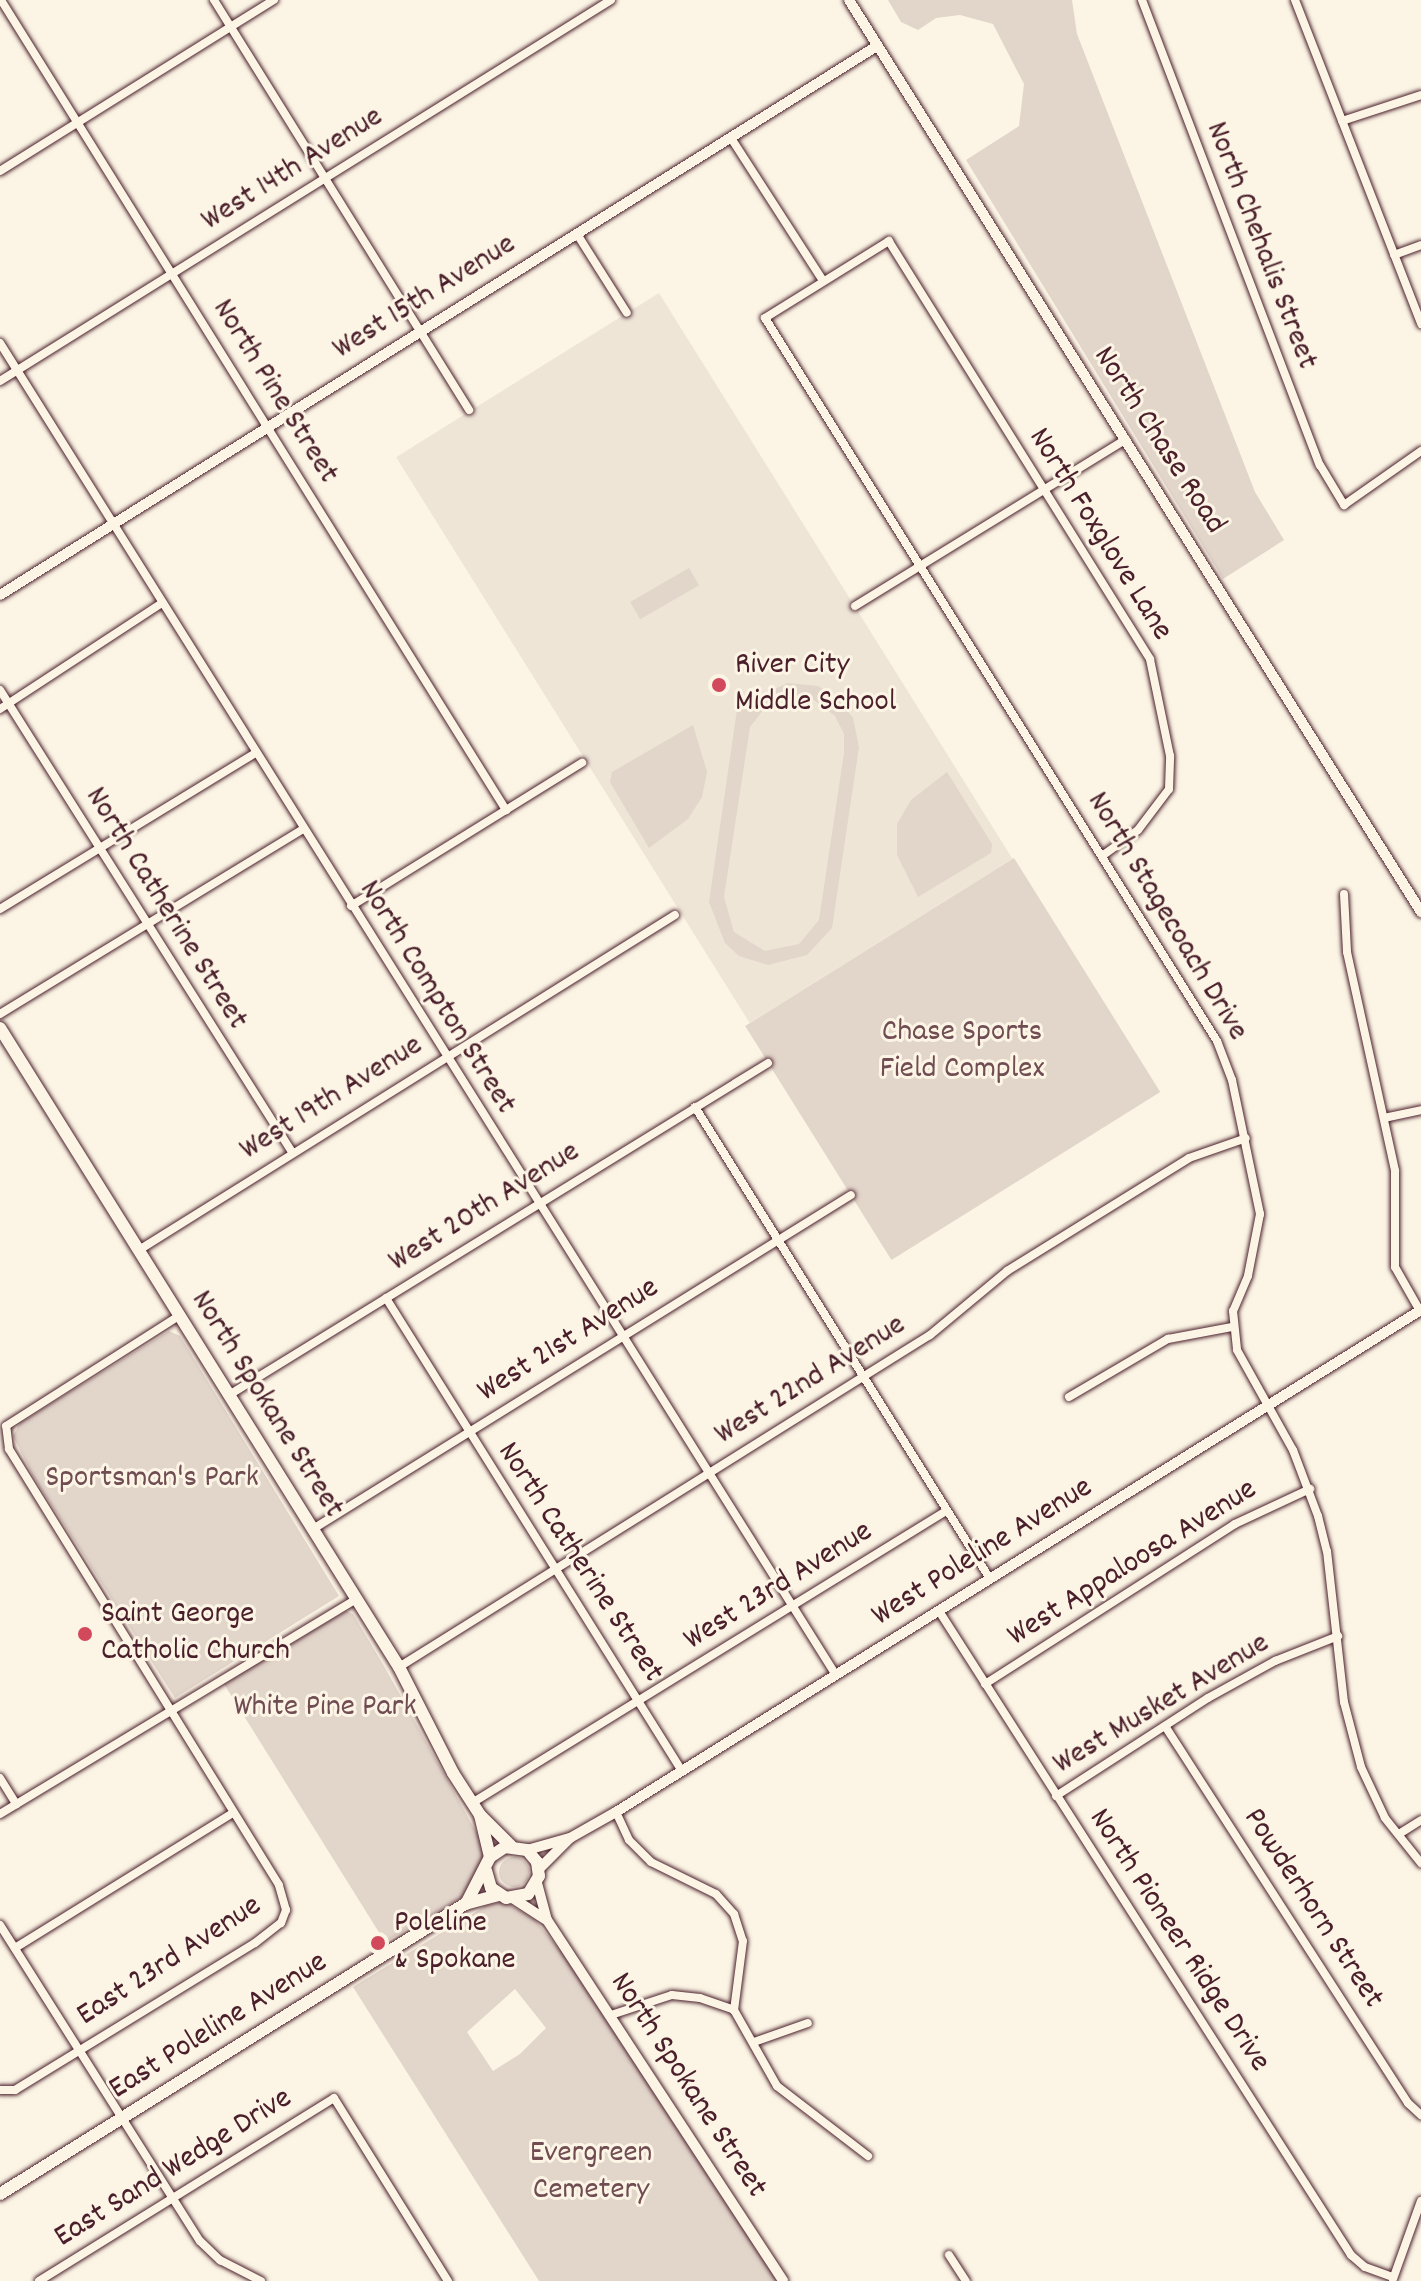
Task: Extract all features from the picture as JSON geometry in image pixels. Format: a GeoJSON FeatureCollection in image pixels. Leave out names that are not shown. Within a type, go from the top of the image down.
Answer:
{"type":"FeatureCollection","features":[{"type":"Feature","properties":{"kind":"main road","name":"North Spokane Street"},"geometry":{"type":"LineString","coordinates":[[0,1028],[399,1667],[476,1809],[490,1857]]}},
{"type":"Feature","properties":{"kind":"main road","name":"North Spokane Street"},"geometry":{"type":"LineString","coordinates":[[476,1809],[511,1846]]}},
{"type":"Feature","properties":{"kind":"main road"},"geometry":{"type":"LineString","coordinates":[[511,1846],[527,1850],[539,1869],[537,1883],[514,1899],[498,1895],[486,1871],[490,1857],[511,1846]]}},
{"type":"Feature","properties":{"kind":"main road","name":"East Poleline Avenue"},"geometry":{"type":"LineString","coordinates":[[465,1904],[486,1871]]}},
{"type":"Feature","properties":{"kind":"main road","name":"East Poleline Avenue"},"geometry":{"type":"LineString","coordinates":[[0,2194],[465,1904],[498,1895]]}},
{"type":"Feature","properties":{"kind":"street","name":"North Pine Street"},"geometry":{"type":"LineString","coordinates":[[1,0],[506,810]]}},
{"type":"Feature","properties":{"kind":"street"},"geometry":{"type":"LineString","coordinates":[[214,0],[469,410]]}},
{"type":"Feature","properties":{"kind":"street"},"geometry":{"type":"LineString","coordinates":[[0,171],[274,0]]}},
{"type":"Feature","properties":{"kind":"street","name":"West 14th Avenue"},"geometry":{"type":"LineString","coordinates":[[0,381],[611,0]]}},
{"type":"Feature","properties":{"kind":"street","name":"North Chase Road"},"geometry":{"type":"LineString","coordinates":[[849,0],[1421,912]]}},
{"type":"Feature","properties":{"kind":"street","name":"North Chehalis Street"},"geometry":{"type":"LineString","coordinates":[[1142,0],[1320,465],[1344,505],[1421,451]]}},
{"type":"Feature","properties":{"kind":"street"},"geometry":{"type":"LineString","coordinates":[[1295,0],[1421,324]]}},
{"type":"Feature","properties":{"kind":"street","name":"West 15th Avenue"},"geometry":{"type":"LineString","coordinates":[[0,595],[877,46]]}},
{"type":"Feature","properties":{"kind":"street"},"geometry":{"type":"LineString","coordinates":[[1342,121],[1421,95]]}},
{"type":"Feature","properties":{"kind":"street"},"geometry":{"type":"LineString","coordinates":[[731,138],[823,281]]}},
{"type":"Feature","properties":{"kind":"street"},"geometry":{"type":"LineString","coordinates":[[577,234],[627,313]]}},
{"type":"Feature","properties":{"kind":"street","name":"North Foxglove Lane"},"geometry":{"type":"LineString","coordinates":[[823,281],[889,241],[1150,659],[1170,756],[1169,789],[1162,803],[1138,830],[1102,856]]}},
{"type":"Feature","properties":{"kind":"street"},"geometry":{"type":"LineString","coordinates":[[1394,255],[1421,245]]}},
{"type":"Feature","properties":{"kind":"street","name":"North Stagecoach Drive"},"geometry":{"type":"LineString","coordinates":[[823,281],[765,318],[1217,1041],[1246,1138],[1260,1214],[1232,1327]]}},
{"type":"Feature","properties":{"kind":"street","name":"North Compton Street"},"geometry":{"type":"LineString","coordinates":[[0,343],[444,1057],[836,1675]]}},
{"type":"Feature","properties":{"kind":"street"},"geometry":{"type":"LineString","coordinates":[[855,606],[1126,439]]}},
{"type":"Feature","properties":{"kind":"street"},"geometry":{"type":"LineString","coordinates":[[4,706],[162,603]]}},
{"type":"Feature","properties":{"kind":"street","name":"North Catherine Street"},"geometry":{"type":"LineString","coordinates":[[0,690],[4,706],[292,1152]]}},
{"type":"Feature","properties":{"kind":"street"},"geometry":{"type":"LineString","coordinates":[[0,909],[256,753]]}},
{"type":"Feature","properties":{"kind":"street"},"geometry":{"type":"LineString","coordinates":[[351,906],[582,763]]}},
{"type":"Feature","properties":{"kind":"street"},"geometry":{"type":"LineString","coordinates":[[0,1014],[303,829]]}},
{"type":"Feature","properties":{"kind":"street"},"geometry":{"type":"LineString","coordinates":[[1344,894],[1347,952],[1384,1118],[1398,1211],[1395,1267],[1420,1311]]}},
{"type":"Feature","properties":{"kind":"street","name":"West 19th Avenue"},"geometry":{"type":"LineString","coordinates":[[139,1250],[675,915]]}},
{"type":"Feature","properties":{"kind":"street","name":"West 20th Avenue"},"geometry":{"type":"LineString","coordinates":[[229,1395],[768,1063]]}},
{"type":"Feature","properties":{"kind":"street"},"geometry":{"type":"LineString","coordinates":[[695,1107],[990,1579]]}},
{"type":"Feature","properties":{"kind":"street"},"geometry":{"type":"LineString","coordinates":[[1384,1118],[1421,1110]]}},
{"type":"Feature","properties":{"kind":"street","name":"West 22nd Avenue"},"geometry":{"type":"LineString","coordinates":[[399,1667],[951,1322],[1016,1265],[1189,1158],[1246,1138]]}},
{"type":"Feature","properties":{"kind":"street","name":"West 21st Avenue"},"geometry":{"type":"LineString","coordinates":[[313,1529],[851,1195]]}},
{"type":"Feature","properties":{"kind":"street","name":"North Catherine Street"},"geometry":{"type":"LineString","coordinates":[[386,1298],[467,1432],[557,1569],[682,1771]]}},
{"type":"Feature","properties":{"kind":"street","name":"West Poleline Avenue"},"geometry":{"type":"LineString","coordinates":[[527,1850],[570,1838],[616,1812],[1420,1311]]}},
{"type":"Feature","properties":{"kind":"street"},"geometry":{"type":"LineString","coordinates":[[15,1948],[233,1813],[9,1449],[3,1425],[180,1315]]}},
{"type":"Feature","properties":{"kind":"street"},"geometry":{"type":"LineString","coordinates":[[1069,1397],[1168,1339],[1232,1327],[1242,1363],[1310,1489],[1327,1551],[1356,1753],[1385,1818],[1421,1863]]}},
{"type":"Feature","properties":{"kind":"street","name":"West Appaloosa Avenue"},"geometry":{"type":"LineString","coordinates":[[985,1684],[1235,1524],[1310,1489]]}},
{"type":"Feature","properties":{"kind":"street","name":"West 23rd Avenue"},"geometry":{"type":"LineString","coordinates":[[476,1809],[639,1701],[946,1511]]}},
{"type":"Feature","properties":{"kind":"street"},"geometry":{"type":"LineString","coordinates":[[0,1814],[356,1599]]}},
{"type":"Feature","properties":{"kind":"street","name":"North Pioneer Ridge Drive"},"geometry":{"type":"LineString","coordinates":[[939,1611],[1351,2255],[1365,2267],[1393,2279]]}},
{"type":"Feature","properties":{"kind":"street","name":"West Musket Avenue"},"geometry":{"type":"LineString","coordinates":[[1056,1796],[1255,1672],[1338,1636]]}},
{"type":"Feature","properties":{"kind":"street","name":"Powderhorn Street"},"geometry":{"type":"LineString","coordinates":[[1165,1726],[1408,2103],[1421,2115]]}},
{"type":"Feature","properties":{"kind":"street"},"geometry":{"type":"LineString","coordinates":[[0,1778],[16,1804]]}},
{"type":"Feature","properties":{"kind":"street"},"geometry":{"type":"LineString","coordinates":[[616,1812],[641,1853],[716,1894],[734,1914],[743,1941],[734,2010]]}},
{"type":"Feature","properties":{"kind":"street","name":"East 23rd Avenue"},"geometry":{"type":"LineString","coordinates":[[0,2090],[15,2090],[255,1943],[285,1914],[279,1885],[233,1813]]}},
{"type":"Feature","properties":{"kind":"street"},"geometry":{"type":"LineString","coordinates":[[1399,1834],[1421,1820]]}},
{"type":"Feature","properties":{"kind":"street","name":"West Poleline Avenue"},"geometry":{"type":"LineString","coordinates":[[539,1869],[570,1838]]}},
{"type":"Feature","properties":{"kind":"street","name":"North Spokane Street"},"geometry":{"type":"LineString","coordinates":[[537,1883],[547,1920],[783,2281]]}},
{"type":"Feature","properties":{"kind":"street","name":"North Spokane Street"},"geometry":{"type":"LineString","coordinates":[[514,1899],[547,1920]]}},
{"type":"Feature","properties":{"kind":"street"},"geometry":{"type":"LineString","coordinates":[[0,1925],[208,2249],[261,2281]]}},
{"type":"Feature","properties":{"kind":"street"},"geometry":{"type":"LineString","coordinates":[[611,2015],[672,1995],[700,1998],[734,2010],[777,2086],[868,2156]]}},
{"type":"Feature","properties":{"kind":"street"},"geometry":{"type":"LineString","coordinates":[[754,2042],[808,2023]]}},
{"type":"Feature","properties":{"kind":"street","name":"East Sand Wedge Drive"},"geometry":{"type":"LineString","coordinates":[[39,2281],[334,2098],[448,2281]]}},
{"type":"Feature","properties":{"kind":"street"},"geometry":{"type":"LineString","coordinates":[[1393,2279],[1421,2201]]}},
{"type":"Feature","properties":{"kind":"street"},"geometry":{"type":"LineString","coordinates":[[949,2255],[966,2281]]}},
{"type":"Feature","properties":{"kind":"shaded area","name":"River City Middle School"},"geometry":{"type":"Polygon","coordinates":[[[659,293],[1012,859],[750,1023],[396,457],[659,293]]]}},
{"type":"Feature","properties":{"kind":"green space"},"geometry":{"type":"Polygon","coordinates":[[[888,0],[1072,0],[1077,34],[1255,492],[1284,540],[1223,579],[966,160],[1019,126],[1024,84],[993,24],[960,15],[936,18],[918,30],[901,22],[888,0]]]}},
{"type":"Feature","properties":{"kind":"green space"},"geometry":{"type":"Polygon","coordinates":[[[689,568],[699,585],[640,619],[630,602],[689,568]]]}},
{"type":"Feature","properties":{"kind":"green space"},"geometry":{"type":"Polygon","coordinates":[[[788,683],[818,686],[836,697],[853,718],[859,747],[832,928],[807,955],[768,965],[739,956],[725,943],[709,902],[739,696],[754,698],[788,683]],[[790,697],[767,705],[750,727],[724,897],[734,932],[765,951],[799,944],[819,920],[844,753],[844,734],[835,716],[814,700],[790,697]]]}},
{"type":"Feature","properties":{"kind":"green space"},"geometry":{"type":"Polygon","coordinates":[[[693,725],[707,772],[702,797],[688,819],[649,848],[610,782],[612,772],[693,725]]]}},
{"type":"Feature","properties":{"kind":"green space"},"geometry":{"type":"Polygon","coordinates":[[[947,772],[992,844],[991,853],[918,897],[897,855],[897,824],[911,800],[947,772]]]}},
{"type":"Feature","properties":{"kind":"green space","name":"Chase Sports Field Complex"},"geometry":{"type":"Polygon","coordinates":[[[1014,858],[1160,1092],[891,1260],[745,1026],[1014,858]]]}},
{"type":"Feature","properties":{"kind":"green space","name":"Sportsman's Park"},"geometry":{"type":"Polygon","coordinates":[[[169,1331],[180,1336],[339,1596],[175,1698],[33,1476],[13,1436],[20,1423],[169,1331]]]}},
{"type":"Feature","properties":{"kind":"green space","name":"White Pine Park"},"geometry":{"type":"Polygon","coordinates":[[[346,1611],[353,1614],[384,1666],[484,1846],[485,1859],[468,1893],[385,1942],[224,1684],[346,1611]]]}},
{"type":"Feature","properties":{"kind":"green space"},"geometry":{"type":"Polygon","coordinates":[[[514,1857],[525,1861],[529,1872],[525,1883],[514,1887],[503,1883],[499,1872],[503,1861],[514,1857]]]}},
{"type":"Feature","properties":{"kind":"green space","name":"Evergreen Cemetery"},"geometry":{"type":"Polygon","coordinates":[[[504,1902],[534,1919],[559,1949],[564,1946],[784,2281],[539,2281],[353,1987],[487,1905],[504,1902]],[[515,1989],[467,2032],[493,2071],[520,2054],[546,2028],[515,1989]]]}},
{"type":"Feature","properties":{"kind":"place","name":"River City Middle School"},"geometry":{"type":"Point","coordinates":[719,685]}},
{"type":"Feature","properties":{"kind":"place","name":"Saint George Catholic Church"},"geometry":{"type":"Point","coordinates":[85,1634]}},
{"type":"Feature","properties":{"kind":"place","name":"Poleline & Spokane"},"geometry":{"type":"Point","coordinates":[378,1943]}}]}
